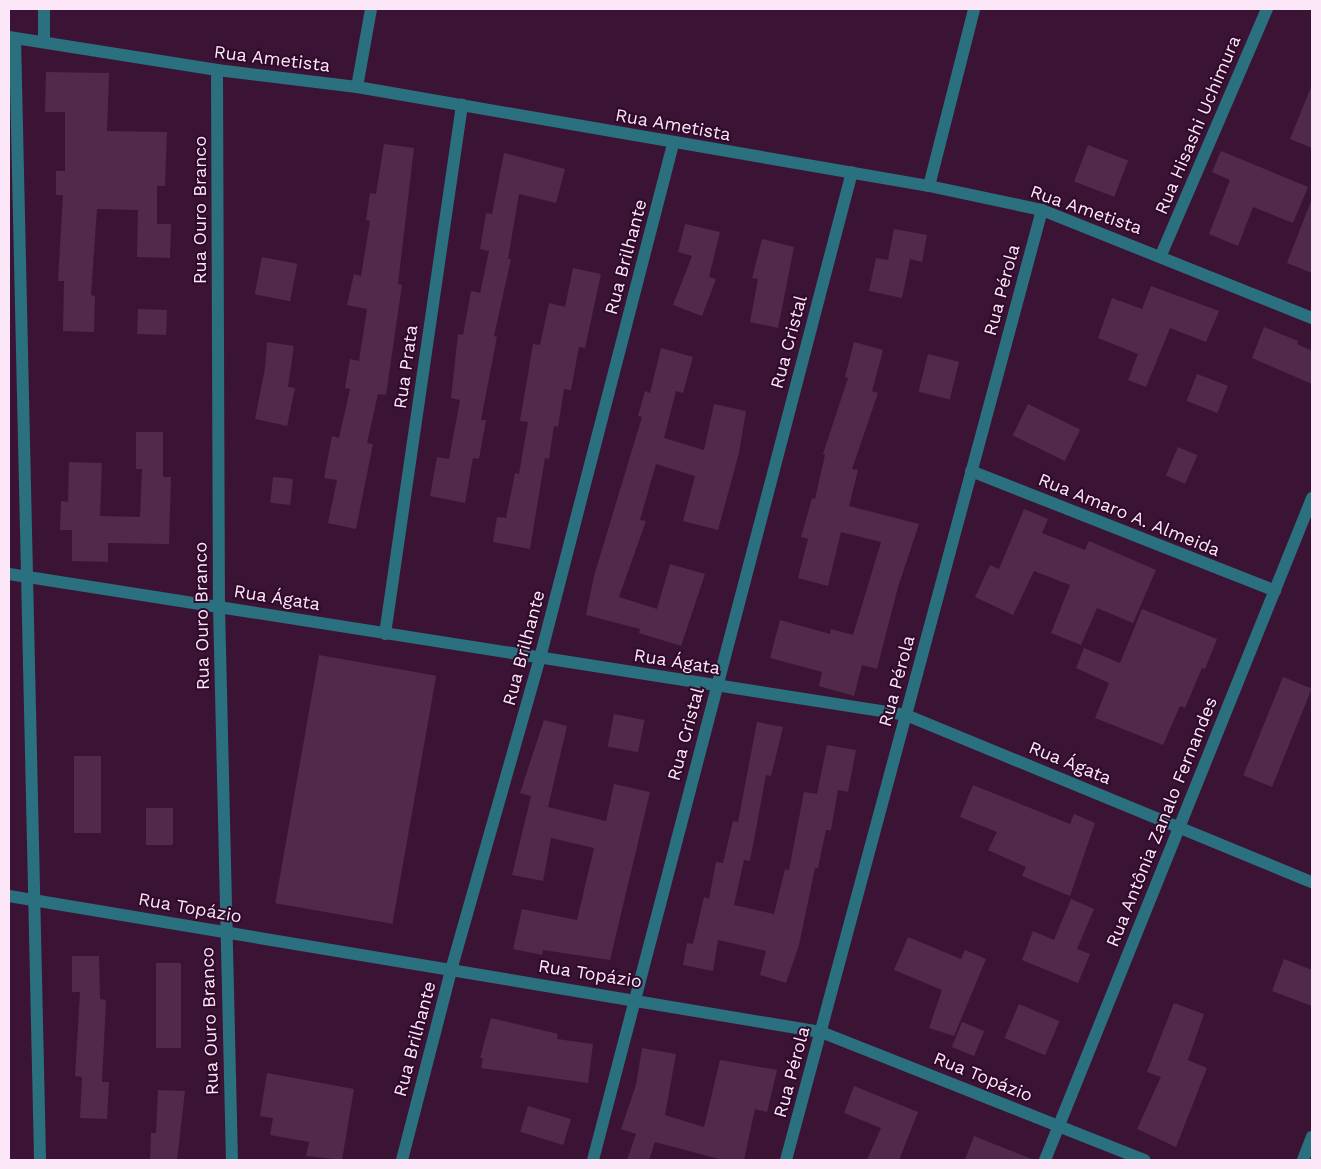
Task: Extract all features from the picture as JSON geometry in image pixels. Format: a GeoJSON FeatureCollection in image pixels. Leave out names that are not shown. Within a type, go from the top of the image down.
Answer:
{"type":"FeatureCollection","features":[{"type":"Feature","properties":{"kind":"street"},"geometry":{"type":"LineString","coordinates":[[44,9],[44,41]]}},
{"type":"Feature","properties":{"kind":"street"},"geometry":{"type":"LineString","coordinates":[[357,87],[371,9]]}},
{"type":"Feature","properties":{"kind":"street"},"geometry":{"type":"LineString","coordinates":[[929,186],[974,9]]}},
{"type":"Feature","properties":{"kind":"street","name":"Rua Hisashi Uchimura"},"geometry":{"type":"LineString","coordinates":[[1161,255],[1267,9]]}},
{"type":"Feature","properties":{"kind":"street"},"geometry":{"type":"LineString","coordinates":[[12,38],[27,576],[32,899],[40,1160]]}},
{"type":"Feature","properties":{"kind":"street","name":"Rua Ametista"},"geometry":{"type":"LineString","coordinates":[[12,38],[44,41],[217,70],[357,87],[673,144],[852,172],[1042,210],[1161,255],[1312,318]]}},
{"type":"Feature","properties":{"kind":"street","name":"Rua Ouro Branco"},"geometry":{"type":"LineString","coordinates":[[217,70],[219,606],[224,932],[232,1160]]}},
{"type":"Feature","properties":{"kind":"street","name":"Rua Prata"},"geometry":{"type":"LineString","coordinates":[[385,634],[462,105]]}},
{"type":"Feature","properties":{"kind":"street","name":"Rua Brilhante"},"geometry":{"type":"LineString","coordinates":[[402,1160],[451,970],[540,658],[673,144]]}},
{"type":"Feature","properties":{"kind":"street","name":"Rua Cristal"},"geometry":{"type":"LineString","coordinates":[[594,1160],[852,172]]}},
{"type":"Feature","properties":{"kind":"street","name":"Rua Pérola"},"geometry":{"type":"LineString","coordinates":[[786,1160],[1042,210]]}},
{"type":"Feature","properties":{"kind":"street","name":"Rua Amaro A. Almeida"},"geometry":{"type":"LineString","coordinates":[[972,472],[1274,591]]}},
{"type":"Feature","properties":{"kind":"street","name":"Rua Antônia Zanalo Fernandes"},"geometry":{"type":"LineString","coordinates":[[1045,1160],[1312,498]]}},
{"type":"Feature","properties":{"kind":"street","name":"Rua Ágata"},"geometry":{"type":"LineString","coordinates":[[9,574],[906,715],[1312,882]]}},
{"type":"Feature","properties":{"kind":"street","name":"Rua Topázio"},"geometry":{"type":"LineString","coordinates":[[9,896],[635,999],[821,1032],[1145,1160]]}},
{"type":"Feature","properties":{"kind":"street"},"geometry":{"type":"LineString","coordinates":[[1303,1160],[1312,1137]]}},
{"type":"Feature","properties":{"kind":"building"},"geometry":{"type":"Polygon","coordinates":[[[46,72],[109,73],[107,131],[167,132],[165,186],[157,186],[157,224],[171,224],[170,258],[137,257],[138,210],[97,209],[91,295],[95,296],[94,332],[63,331],[64,281],[58,281],[63,195],[56,195],[56,171],[65,171],[65,112],[45,112],[46,72]]]}},
{"type":"Feature","properties":{"kind":"building"},"geometry":{"type":"Polygon","coordinates":[[[1312,87],[1312,148],[1290,139],[1312,87]]]}},
{"type":"Feature","properties":{"kind":"building"},"geometry":{"type":"Polygon","coordinates":[[[384,144],[414,148],[398,284],[402,285],[386,395],[378,394],[367,443],[373,444],[356,529],[328,523],[337,480],[324,478],[332,436],[339,438],[350,389],[345,388],[350,359],[359,361],[367,309],[347,305],[354,274],[361,276],[370,221],[366,220],[370,193],[376,194],[384,144]]]}},
{"type":"Feature","properties":{"kind":"building"},"geometry":{"type":"Polygon","coordinates":[[[1088,145],[1128,160],[1114,197],[1074,181],[1088,145]]]}},
{"type":"Feature","properties":{"kind":"building"},"geometry":{"type":"Polygon","coordinates":[[[1221,151],[1308,187],[1293,223],[1253,207],[1238,246],[1209,234],[1230,180],[1212,172],[1221,151]]]}},
{"type":"Feature","properties":{"kind":"building"},"geometry":{"type":"Polygon","coordinates":[[[504,153],[565,169],[556,203],[519,194],[508,259],[511,259],[494,336],[497,337],[481,420],[486,420],[479,459],[473,458],[465,503],[430,496],[437,457],[449,459],[460,400],[451,398],[458,334],[463,335],[471,291],[480,293],[489,251],[480,249],[486,213],[492,214],[504,153]]]}},
{"type":"Feature","properties":{"kind":"building"},"geometry":{"type":"Polygon","coordinates":[[[1312,201],[1312,273],[1287,263],[1312,201]]]}},
{"type":"Feature","properties":{"kind":"building"},"geometry":{"type":"Polygon","coordinates":[[[685,224],[720,232],[709,277],[716,279],[702,316],[673,305],[692,256],[678,252],[685,224]]]}},
{"type":"Feature","properties":{"kind":"building"},"geometry":{"type":"Polygon","coordinates":[[[894,229],[927,235],[922,262],[910,259],[902,298],[869,291],[876,258],[888,260],[894,229]]]}},
{"type":"Feature","properties":{"kind":"building"},"geometry":{"type":"Polygon","coordinates":[[[762,239],[794,247],[778,328],[750,322],[758,279],[752,278],[762,239]]]}},
{"type":"Feature","properties":{"kind":"building"},"geometry":{"type":"Polygon","coordinates":[[[262,257],[297,264],[290,301],[255,294],[262,257]]]}},
{"type":"Feature","properties":{"kind":"building"},"geometry":{"type":"Polygon","coordinates":[[[573,268],[601,274],[585,348],[579,347],[571,390],[564,389],[558,427],[554,426],[549,459],[545,458],[530,549],[493,542],[497,517],[506,518],[515,473],[519,474],[528,422],[520,421],[533,344],[540,345],[549,303],[565,307],[573,268]]]}},
{"type":"Feature","properties":{"kind":"building"},"geometry":{"type":"Polygon","coordinates":[[[1151,286],[1219,311],[1206,342],[1170,328],[1146,387],[1128,380],[1138,354],[1098,338],[1112,298],[1142,309],[1151,286]]]}},
{"type":"Feature","properties":{"kind":"building"},"geometry":{"type":"Polygon","coordinates":[[[138,309],[167,310],[166,335],[137,334],[138,309]]]}},
{"type":"Feature","properties":{"kind":"building"},"geometry":{"type":"Polygon","coordinates":[[[1264,327],[1298,341],[1297,344],[1312,351],[1312,384],[1252,358],[1264,327]]]}},
{"type":"Feature","properties":{"kind":"building"},"geometry":{"type":"Polygon","coordinates":[[[267,342],[294,346],[288,387],[295,388],[287,426],[255,419],[265,368],[267,342]]]}},
{"type":"Feature","properties":{"kind":"building"},"geometry":{"type":"Polygon","coordinates":[[[854,342],[883,350],[872,391],[878,393],[852,469],[858,470],[849,506],[919,524],[898,587],[877,669],[862,665],[854,696],[819,686],[822,672],[770,658],[780,620],[830,634],[831,629],[853,635],[881,542],[841,532],[828,586],[798,578],[808,539],[801,537],[812,498],[815,499],[825,455],[823,454],[848,378],[845,377],[854,342]]]}},
{"type":"Feature","properties":{"kind":"building"},"geometry":{"type":"Polygon","coordinates":[[[661,348],[693,357],[683,393],[676,391],[664,438],[704,450],[714,404],[746,411],[739,453],[718,530],[683,521],[695,476],[656,464],[640,520],[646,521],[619,597],[657,609],[670,564],[705,574],[681,646],[639,633],[640,629],[586,615],[594,576],[642,417],[638,416],[645,391],[650,393],[661,348]]]}},
{"type":"Feature","properties":{"kind":"building"},"geometry":{"type":"Polygon","coordinates":[[[928,354],[959,362],[950,400],[919,392],[928,354]]]}},
{"type":"Feature","properties":{"kind":"building"},"geometry":{"type":"Polygon","coordinates":[[[1197,374],[1228,386],[1217,413],[1187,401],[1197,374]]]}},
{"type":"Feature","properties":{"kind":"building"},"geometry":{"type":"Polygon","coordinates":[[[1028,404],[1080,429],[1065,461],[1013,435],[1028,404]]]}},
{"type":"Feature","properties":{"kind":"building"},"geometry":{"type":"Polygon","coordinates":[[[136,432],[163,432],[163,477],[171,477],[169,544],[108,543],[108,562],[72,561],[72,530],[60,530],[61,501],[68,502],[69,462],[102,463],[100,516],[140,517],[142,469],[136,469],[136,432]]]}},
{"type":"Feature","properties":{"kind":"building"},"geometry":{"type":"Polygon","coordinates":[[[1178,447],[1197,455],[1185,484],[1166,476],[1178,447]]]}},
{"type":"Feature","properties":{"kind":"building"},"geometry":{"type":"Polygon","coordinates":[[[273,477],[293,479],[290,505],[270,503],[273,477]]]}},
{"type":"Feature","properties":{"kind":"building"},"geometry":{"type":"Polygon","coordinates":[[[1024,509],[1048,519],[1042,533],[1085,550],[1089,541],[1156,570],[1133,623],[1097,608],[1081,645],[1051,633],[1070,585],[1034,571],[1013,615],[975,597],[990,565],[999,569],[1024,509]]]}},
{"type":"Feature","properties":{"kind":"building"},"geometry":{"type":"Polygon","coordinates":[[[1142,609],[1217,639],[1205,669],[1202,668],[1185,708],[1180,706],[1163,745],[1095,718],[1109,683],[1076,668],[1084,648],[1120,663],[1142,609]]]}},
{"type":"Feature","properties":{"kind":"building"},"geometry":{"type":"Polygon","coordinates":[[[319,655],[436,676],[392,924],[275,903],[319,655]]]}},
{"type":"Feature","properties":{"kind":"building"},"geometry":{"type":"Polygon","coordinates":[[[1283,677],[1312,689],[1272,787],[1243,775],[1283,677]]]}},
{"type":"Feature","properties":{"kind":"building"},"geometry":{"type":"Polygon","coordinates":[[[614,714],[644,720],[638,752],[608,746],[614,714]]]}},
{"type":"Feature","properties":{"kind":"building"},"geometry":{"type":"Polygon","coordinates":[[[544,720],[567,726],[548,807],[606,821],[614,784],[650,792],[610,960],[543,950],[542,955],[513,949],[522,909],[577,920],[594,848],[551,838],[543,881],[512,875],[531,796],[520,793],[544,720]]]}},
{"type":"Feature","properties":{"kind":"building"},"geometry":{"type":"Polygon","coordinates":[[[757,722],[783,727],[771,776],[766,775],[750,861],[744,860],[734,905],[774,914],[785,869],[789,870],[804,792],[817,794],[827,745],[856,750],[848,792],[838,790],[831,830],[826,830],[818,868],[815,868],[799,945],[786,983],[760,975],[766,951],[718,940],[713,971],[683,965],[687,943],[693,944],[704,897],[709,899],[716,862],[723,863],[733,821],[738,822],[757,722]]]}},
{"type":"Feature","properties":{"kind":"building"},"geometry":{"type":"Polygon","coordinates":[[[74,756],[101,756],[101,833],[74,833],[74,756]]]}},
{"type":"Feature","properties":{"kind":"building"},"geometry":{"type":"Polygon","coordinates":[[[973,785],[1070,824],[1074,814],[1095,823],[1070,896],[1022,876],[1026,867],[988,850],[997,832],[960,817],[973,785]]]}},
{"type":"Feature","properties":{"kind":"building"},"geometry":{"type":"Polygon","coordinates":[[[146,808],[173,808],[173,845],[146,845],[146,808]]]}},
{"type":"Feature","properties":{"kind":"building"},"geometry":{"type":"Polygon","coordinates":[[[1071,899],[1094,909],[1077,949],[1090,954],[1078,983],[1022,960],[1033,931],[1054,940],[1071,899]]]}},
{"type":"Feature","properties":{"kind":"building"},"geometry":{"type":"Polygon","coordinates":[[[908,937],[961,959],[965,950],[986,959],[954,1036],[929,1028],[942,990],[894,970],[908,937]]]}},
{"type":"Feature","properties":{"kind":"building"},"geometry":{"type":"Polygon","coordinates":[[[72,956],[99,956],[100,999],[106,1000],[102,1082],[109,1082],[107,1119],[80,1118],[82,1077],[75,1076],[80,992],[72,992],[72,956]]]}},
{"type":"Feature","properties":{"kind":"building"},"geometry":{"type":"Polygon","coordinates":[[[1284,959],[1312,970],[1312,1006],[1272,991],[1284,959]]]}},
{"type":"Feature","properties":{"kind":"building"},"geometry":{"type":"Polygon","coordinates":[[[156,963],[181,963],[181,1048],[156,1048],[156,963]]]}},
{"type":"Feature","properties":{"kind":"building"},"geometry":{"type":"Polygon","coordinates":[[[1174,1003],[1204,1014],[1188,1060],[1207,1068],[1176,1147],[1137,1129],[1161,1077],[1147,1072],[1174,1003]]]}},
{"type":"Feature","properties":{"kind":"building"},"geometry":{"type":"Polygon","coordinates":[[[1019,1004],[1060,1021],[1045,1055],[1005,1038],[1019,1004]]]}},
{"type":"Feature","properties":{"kind":"building"},"geometry":{"type":"Polygon","coordinates":[[[491,1018],[558,1034],[557,1039],[593,1044],[588,1083],[481,1068],[483,1058],[480,1058],[491,1018]]]}},
{"type":"Feature","properties":{"kind":"building"},"geometry":{"type":"Polygon","coordinates":[[[962,1022],[984,1031],[974,1056],[952,1047],[962,1022]]]}},
{"type":"Feature","properties":{"kind":"building"},"geometry":{"type":"Polygon","coordinates":[[[642,1048],[676,1054],[665,1115],[704,1127],[720,1060],[777,1070],[767,1112],[755,1109],[744,1160],[723,1160],[655,1142],[649,1160],[627,1160],[636,1134],[621,1129],[636,1085],[642,1048]]]}},
{"type":"Feature","properties":{"kind":"building"},"geometry":{"type":"Polygon","coordinates":[[[267,1073],[354,1089],[342,1160],[306,1156],[309,1142],[270,1135],[273,1118],[260,1116],[267,1073]]]}},
{"type":"Feature","properties":{"kind":"building"},"geometry":{"type":"Polygon","coordinates":[[[854,1086],[918,1112],[899,1160],[867,1160],[881,1128],[844,1113],[854,1086]]]}},
{"type":"Feature","properties":{"kind":"building"},"geometry":{"type":"Polygon","coordinates":[[[158,1090],[185,1091],[177,1160],[150,1160],[151,1133],[156,1133],[158,1090]]]}},
{"type":"Feature","properties":{"kind":"building"},"geometry":{"type":"Polygon","coordinates":[[[528,1106],[571,1119],[563,1145],[520,1132],[528,1106]]]}},
{"type":"Feature","properties":{"kind":"building"},"geometry":{"type":"Polygon","coordinates":[[[974,1136],[1032,1159],[1032,1160],[965,1160],[974,1136]]]}}]}
